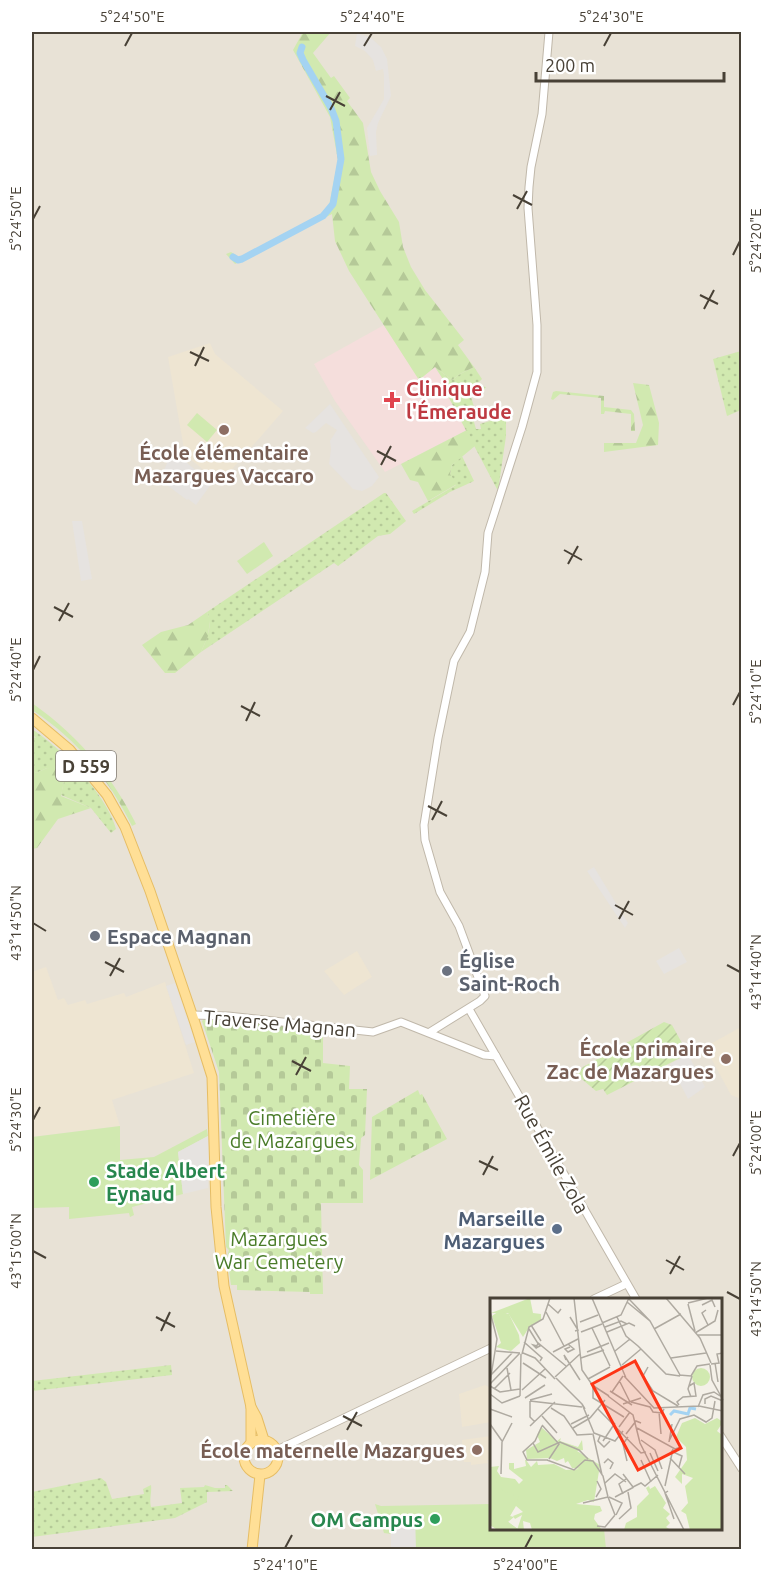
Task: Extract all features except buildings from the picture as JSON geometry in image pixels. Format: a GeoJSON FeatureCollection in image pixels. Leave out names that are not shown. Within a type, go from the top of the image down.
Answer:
{"type":"FeatureCollection","features":[{"type":"Feature","properties":{"kind":"main road","name":"D 559"},"geometry":{"type":"LineString","coordinates":[[32,718],[70,750],[107,795],[125,827],[193,1015],[207,1065],[208,1098],[212,1107],[216,1207],[224,1286],[251,1407],[251,1443]]}},
{"type":"Feature","properties":{"kind":"main road","name":"D 559"},"geometry":{"type":"LineString","coordinates":[[251,1407],[264,1440]]}},
{"type":"Feature","properties":{"kind":"main road"},"geometry":{"type":"LineString","coordinates":[[264,1440],[277,1450],[276,1467],[269,1473],[260,1475],[249,1470],[243,1460],[245,1450],[251,1443],[264,1440]]}},
{"type":"Feature","properties":{"kind":"main road"},"geometry":{"type":"LineString","coordinates":[[252,1550],[260,1475]]}},
{"type":"Feature","properties":{"kind":"street"},"geometry":{"type":"LineString","coordinates":[[430,1032],[469,1009],[485,996],[459,926],[440,892],[425,840],[425,817],[454,661],[470,632],[485,572],[488,533],[533,392],[537,372],[537,325],[528,197],[531,167],[542,114],[549,32]]}},
{"type":"Feature","properties":{"kind":"street","name":"Rue Émile Zola"},"geometry":{"type":"LineString","coordinates":[[469,1009],[635,1298]]}},
{"type":"Feature","properties":{"kind":"street","name":"Traverse Magnan"},"geometry":{"type":"LineString","coordinates":[[193,1015],[370,1032],[401,1022],[430,1032]]}},
{"type":"Feature","properties":{"kind":"street"},"geometry":{"type":"LineString","coordinates":[[430,1032],[484,1055],[496,1056]]}},
{"type":"Feature","properties":{"kind":"street"},"geometry":{"type":"LineString","coordinates":[[596,1298],[626,1284]]}},
{"type":"Feature","properties":{"kind":"street"},"geometry":{"type":"LineString","coordinates":[[277,1450],[490,1348]]}},
{"type":"Feature","properties":{"kind":"street"},"geometry":{"type":"LineString","coordinates":[[722,1438],[741,1469]]}},
{"type":"Feature","properties":{"kind":"shaded area"},"geometry":{"type":"Polygon","coordinates":[[[32,32],[741,32],[741,1549],[32,1550],[32,32]]]}},
{"type":"Feature","properties":{"kind":"shaded area"},"geometry":{"type":"Polygon","coordinates":[[[357,33],[371,38],[381,47],[387,59],[391,96],[378,123],[377,155],[370,156],[367,128],[384,99],[384,75],[383,69],[376,71],[373,60],[365,51],[355,46],[357,33]]]}},
{"type":"Feature","properties":{"kind":"shaded area","name":"Clinique l'Émeraude"},"geometry":{"type":"Polygon","coordinates":[[[384,325],[419,379],[435,367],[450,390],[449,398],[467,430],[385,472],[335,401],[314,364],[384,325]]]}},
{"type":"Feature","properties":{"kind":"shaded area","name":"École élémentaire Mazargues Vaccaro"},"geometry":{"type":"Polygon","coordinates":[[[210,343],[215,354],[283,411],[220,483],[185,455],[168,357],[210,343]]]}},
{"type":"Feature","properties":{"kind":"shaded area"},"geometry":{"type":"Polygon","coordinates":[[[330,404],[379,477],[372,486],[362,491],[353,489],[329,464],[330,441],[337,430],[326,423],[313,433],[305,428],[330,404]]]}},
{"type":"Feature","properties":{"kind":"shaded area"},"geometry":{"type":"Polygon","coordinates":[[[172,451],[212,483],[196,505],[160,480],[172,451]]]}},
{"type":"Feature","properties":{"kind":"shaded area"},"geometry":{"type":"Polygon","coordinates":[[[72,521],[82,521],[92,579],[81,581],[72,521]]]}},
{"type":"Feature","properties":{"kind":"shaded area"},"geometry":{"type":"Polygon","coordinates":[[[594,867],[628,923],[625,928],[587,871],[594,867]]]}},
{"type":"Feature","properties":{"kind":"shaded area"},"geometry":{"type":"Polygon","coordinates":[[[679,948],[687,962],[664,974],[656,961],[679,948]]]}},
{"type":"Feature","properties":{"kind":"shaded area"},"geometry":{"type":"Polygon","coordinates":[[[357,951],[372,977],[344,995],[324,971],[357,951]]]}},
{"type":"Feature","properties":{"kind":"shaded area"},"geometry":{"type":"Polygon","coordinates":[[[46,967],[58,1000],[64,998],[68,1005],[85,1000],[87,1004],[124,993],[126,997],[165,982],[194,1073],[112,1100],[120,1126],[32,1137],[32,972],[46,967]]]}},
{"type":"Feature","properties":{"kind":"shaded area"},"geometry":{"type":"Polygon","coordinates":[[[175,983],[195,1042],[186,1045],[166,986],[175,983]]]}},
{"type":"Feature","properties":{"kind":"shaded area","name":"École primaire Zac de Mazargues"},"geometry":{"type":"Polygon","coordinates":[[[741,1027],[741,1099],[731,1095],[705,1047],[741,1027]]]}},
{"type":"Feature","properties":{"kind":"shaded area"},"geometry":{"type":"Polygon","coordinates":[[[688,1054],[705,1087],[688,1099],[670,1064],[688,1054]]]}},
{"type":"Feature","properties":{"kind":"shaded area"},"geometry":{"type":"Polygon","coordinates":[[[208,1136],[208,1188],[183,1194],[178,1152],[208,1136]]]}},
{"type":"Feature","properties":{"kind":"shaded area"},"geometry":{"type":"Polygon","coordinates":[[[485,1385],[489,1387],[490,1422],[462,1427],[459,1394],[485,1385]]]}},
{"type":"Feature","properties":{"kind":"shaded area","name":"École maternelle Mazargues"},"geometry":{"type":"Polygon","coordinates":[[[490,1436],[488,1463],[471,1465],[471,1462],[464,1462],[462,1440],[490,1436]]]}},
{"type":"Feature","properties":{"kind":"shaded area"},"geometry":{"type":"Polygon","coordinates":[[[403,1514],[415,1514],[416,1549],[391,1549],[391,1521],[400,1520],[403,1514]]]}},
{"type":"Feature","properties":{"kind":"green space"},"geometry":{"type":"Polygon","coordinates":[[[303,32],[331,32],[313,53],[331,78],[334,76],[350,98],[347,101],[363,123],[371,172],[399,222],[403,247],[411,267],[425,290],[464,340],[458,345],[474,367],[452,380],[435,367],[419,380],[349,271],[335,241],[332,214],[235,264],[226,254],[231,252],[240,258],[324,212],[329,206],[338,160],[330,117],[293,50],[303,32]]]}},
{"type":"Feature","properties":{"kind":"green space"},"geometry":{"type":"Polygon","coordinates":[[[741,351],[741,410],[727,416],[713,359],[741,351]]]}},
{"type":"Feature","properties":{"kind":"green space"},"geometry":{"type":"Polygon","coordinates":[[[435,367],[452,380],[474,367],[482,379],[476,385],[486,387],[483,392],[471,387],[461,395],[471,397],[475,410],[459,417],[449,398],[450,390],[435,367]]]}},
{"type":"Feature","properties":{"kind":"green space"},"geometry":{"type":"Polygon","coordinates":[[[633,383],[649,385],[659,423],[658,445],[604,452],[604,443],[636,443],[643,425],[633,383]]]}},
{"type":"Feature","properties":{"kind":"green space"},"geometry":{"type":"Polygon","coordinates":[[[553,392],[604,396],[604,407],[631,410],[634,414],[635,431],[631,431],[631,414],[605,411],[601,414],[601,398],[560,394],[553,400],[551,399],[553,392]]]}},
{"type":"Feature","properties":{"kind":"green space"},"geometry":{"type":"Polygon","coordinates":[[[506,411],[506,436],[498,491],[461,421],[472,415],[476,429],[481,429],[480,424],[506,411]]]}},
{"type":"Feature","properties":{"kind":"green space"},"geometry":{"type":"Polygon","coordinates":[[[197,413],[217,430],[207,442],[187,425],[197,413]]]}},
{"type":"Feature","properties":{"kind":"green space"},"geometry":{"type":"Polygon","coordinates":[[[467,430],[475,446],[452,465],[450,474],[457,484],[428,501],[418,482],[410,480],[401,464],[467,430]]]}},
{"type":"Feature","properties":{"kind":"green space"},"geometry":{"type":"Polygon","coordinates":[[[462,456],[474,481],[450,492],[414,514],[412,511],[456,485],[450,474],[452,465],[462,456]]]}},
{"type":"Feature","properties":{"kind":"green space"},"geometry":{"type":"Polygon","coordinates":[[[384,493],[406,521],[390,534],[378,536],[338,566],[334,563],[201,652],[209,627],[207,612],[384,493]]]}},
{"type":"Feature","properties":{"kind":"green space"},"geometry":{"type":"Polygon","coordinates":[[[264,542],[273,556],[247,574],[237,561],[264,542]]]}},
{"type":"Feature","properties":{"kind":"green space"},"geometry":{"type":"Polygon","coordinates":[[[207,612],[210,620],[208,636],[201,652],[175,673],[165,673],[142,645],[161,632],[188,625],[207,612]]]}},
{"type":"Feature","properties":{"kind":"green space"},"geometry":{"type":"Polygon","coordinates":[[[32,703],[63,728],[92,757],[116,789],[136,824],[132,826],[113,792],[90,761],[63,734],[32,710],[32,703]]]}},
{"type":"Feature","properties":{"kind":"green space"},"geometry":{"type":"Polygon","coordinates":[[[32,729],[69,760],[93,787],[111,816],[116,829],[111,833],[91,808],[61,795],[65,776],[47,768],[36,773],[32,770],[32,737],[36,738],[32,734],[32,729]]]}},
{"type":"Feature","properties":{"kind":"green space"},"geometry":{"type":"Polygon","coordinates":[[[47,768],[59,769],[65,776],[61,796],[91,808],[58,819],[37,848],[32,849],[32,770],[36,773],[47,768]]]}},
{"type":"Feature","properties":{"kind":"green space","name":"Cimetière de Mazargues"},"geometry":{"type":"Polygon","coordinates":[[[206,1017],[321,1029],[323,1030],[323,1063],[350,1066],[349,1089],[367,1089],[365,1135],[361,1138],[359,1165],[363,1170],[363,1203],[321,1203],[323,1294],[237,1290],[237,1285],[231,1285],[227,1257],[229,1250],[226,1247],[219,1072],[202,1021],[206,1017]]]}},
{"type":"Feature","properties":{"kind":"green space"},"geometry":{"type":"Polygon","coordinates":[[[664,1022],[672,1025],[688,1054],[607,1095],[603,1089],[596,1091],[577,1075],[583,1067],[664,1022]]]}},
{"type":"Feature","properties":{"kind":"green space","name":"Cimetière de Mazargues"},"geometry":{"type":"Polygon","coordinates":[[[418,1090],[447,1139],[370,1180],[372,1117],[418,1090]]]}},
{"type":"Feature","properties":{"kind":"green space","name":"Stade Albert Eynaud"},"geometry":{"type":"Polygon","coordinates":[[[120,1126],[120,1160],[154,1157],[207,1129],[208,1136],[178,1152],[183,1194],[132,1207],[134,1215],[130,1217],[129,1213],[69,1219],[69,1207],[32,1208],[32,1137],[120,1126]]]}},
{"type":"Feature","properties":{"kind":"green space"},"geometry":{"type":"Polygon","coordinates":[[[171,1365],[172,1375],[32,1391],[32,1381],[171,1365]]]}},
{"type":"Feature","properties":{"kind":"green space"},"geometry":{"type":"Polygon","coordinates":[[[101,1478],[106,1482],[112,1499],[144,1494],[143,1489],[151,1485],[151,1507],[182,1503],[180,1488],[204,1487],[205,1485],[225,1488],[227,1485],[233,1491],[207,1492],[207,1502],[175,1518],[32,1537],[32,1492],[101,1478]]]}},
{"type":"Feature","properties":{"kind":"green space","name":"OM Campus"},"geometry":{"type":"Polygon","coordinates":[[[375,1504],[381,1506],[490,1504],[490,1530],[604,1530],[606,1549],[391,1549],[391,1534],[384,1533],[375,1504]]]}},
{"type":"Feature","properties":{"kind":"waterway"},"geometry":{"type":"LineString","coordinates":[[233,257],[238,260],[242,259],[323,216],[333,204],[341,159],[336,121],[303,60],[300,53],[302,47]]}},
{"type":"Feature","properties":{"kind":"place","name":"Clinique l'Émeraude"},"geometry":{"type":"Point","coordinates":[392,400]}},
{"type":"Feature","properties":{"kind":"place","name":"École élémentaire Mazargues Vaccaro"},"geometry":{"type":"Point","coordinates":[224,430]}},
{"type":"Feature","properties":{"kind":"place","name":"Espace Magnan"},"geometry":{"type":"Point","coordinates":[95,936]}},
{"type":"Feature","properties":{"kind":"place","name":"Église Saint-Roch"},"geometry":{"type":"Point","coordinates":[447,971]}},
{"type":"Feature","properties":{"kind":"place","name":"École primaire Zac de Mazargues"},"geometry":{"type":"Point","coordinates":[726,1059]}},
{"type":"Feature","properties":{"kind":"place","name":"Stade Albert Eynaud"},"geometry":{"type":"Point","coordinates":[94,1182]}},
{"type":"Feature","properties":{"kind":"place","name":"Marseille Mazargues"},"geometry":{"type":"Point","coordinates":[557,1229]}},
{"type":"Feature","properties":{"kind":"place","name":"École maternelle Mazargues"},"geometry":{"type":"Point","coordinates":[477,1450]}},
{"type":"Feature","properties":{"kind":"place","name":"OM Campus"},"geometry":{"type":"Point","coordinates":[435,1519]}},
{"type":"Feature","properties":{"kind":"park label","name":"Mazargues War Cemetery"},"geometry":{"type":"Point","coordinates":[279,1250]}}]}
